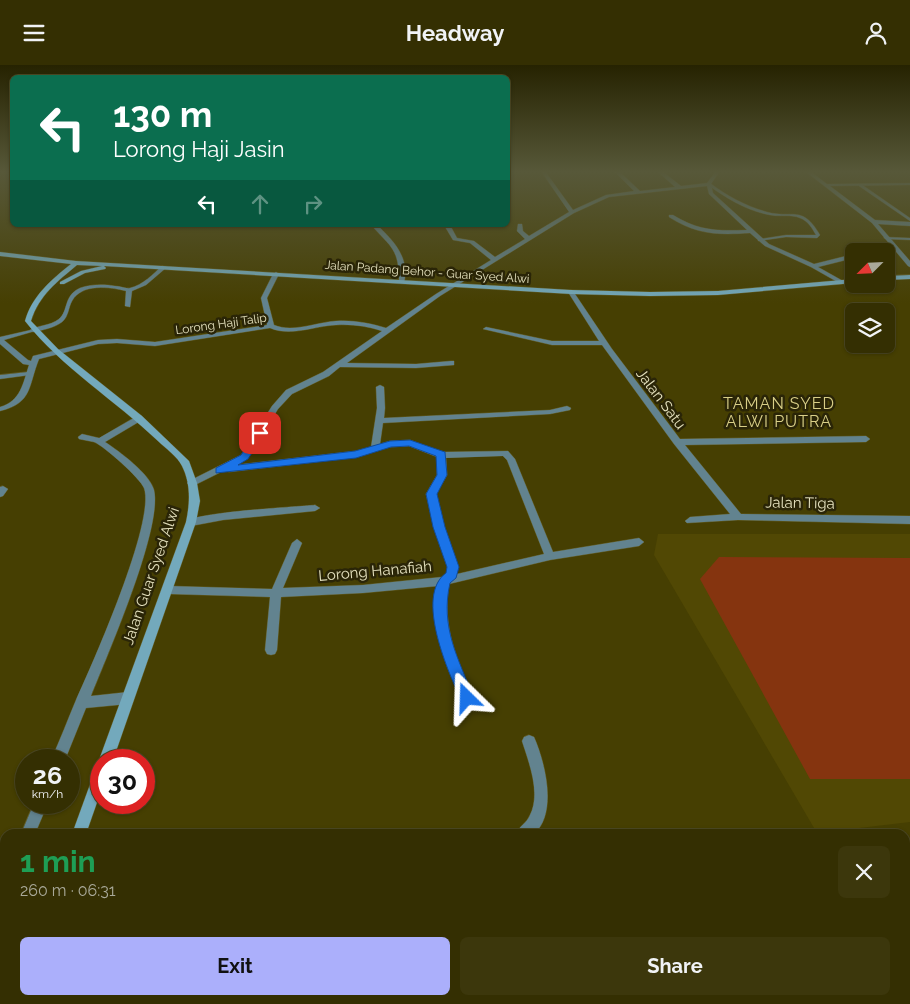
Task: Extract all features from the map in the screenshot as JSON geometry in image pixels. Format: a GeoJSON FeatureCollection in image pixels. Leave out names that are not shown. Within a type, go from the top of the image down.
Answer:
{"type":"FeatureCollection","features":[{"type":"Feature","properties":{"kind":"main road","name":"Jalan Padang Behor - Guar Syed Alwi"},"geometry":{"type":"LineString","coordinates":[[0,254],[76,263],[571,292],[718,293],[845,282]]}},
{"type":"Feature","properties":{"kind":"main road"},"geometry":{"type":"LineString","coordinates":[[34,330],[28,321],[30,313],[57,271],[53,265],[36,259]]}},
{"type":"Feature","properties":{"kind":"main road"},"geometry":{"type":"LineString","coordinates":[[48,286],[76,263]]}},
{"type":"Feature","properties":{"kind":"main road"},"geometry":{"type":"LineString","coordinates":[[62,283],[86,263]]}},
{"type":"Feature","properties":{"kind":"main road"},"geometry":{"type":"LineString","coordinates":[[42,295],[83,272],[132,266]]}},
{"type":"Feature","properties":{"kind":"main road"},"geometry":{"type":"LineString","coordinates":[[895,278],[910,277]]}},
{"type":"Feature","properties":{"kind":"main road","name":"Jalan Guar Syed Alwi"},"geometry":{"type":"LineString","coordinates":[[34,330],[55,351],[139,418],[186,463],[192,483],[195,501],[191,523],[169,590],[110,749]]}},
{"type":"Feature","properties":{"kind":"main road"},"geometry":{"type":"LineString","coordinates":[[81,829],[90,804]]}},
{"type":"Feature","properties":{"kind":"street"},"geometry":{"type":"LineString","coordinates":[[192,483],[244,457],[278,404],[289,392],[338,365],[453,285],[567,215]]}},
{"type":"Feature","properties":{"kind":"street"},"geometry":{"type":"LineString","coordinates":[[733,215],[760,240],[780,252],[814,266],[841,282]]}},
{"type":"Feature","properties":{"kind":"street"},"geometry":{"type":"LineString","coordinates":[[865,215],[874,222],[910,265]]}},
{"type":"Feature","properties":{"kind":"street"},"geometry":{"type":"LineString","coordinates":[[671,216],[688,228],[700,232],[750,231]]}},
{"type":"Feature","properties":{"kind":"street"},"geometry":{"type":"LineString","coordinates":[[874,222],[910,222]]}},
{"type":"Feature","properties":{"kind":"street"},"geometry":{"type":"LineString","coordinates":[[520,225],[520,231],[528,239]]}},
{"type":"Feature","properties":{"kind":"street"},"geometry":{"type":"LineString","coordinates":[[376,227],[400,253],[403,260],[402,282]]}},
{"type":"Feature","properties":{"kind":"street"},"geometry":{"type":"LineString","coordinates":[[448,227],[455,239],[472,242],[494,259]]}},
{"type":"Feature","properties":{"kind":"street"},"geometry":{"type":"LineString","coordinates":[[903,257],[910,257]]}},
{"type":"Feature","properties":{"kind":"street"},"geometry":{"type":"LineString","coordinates":[[814,266],[845,258]]}},
{"type":"Feature","properties":{"kind":"street"},"geometry":{"type":"LineString","coordinates":[[270,326],[264,299],[276,274]]}},
{"type":"Feature","properties":{"kind":"street","name":"Jalan Satu"},"geometry":{"type":"LineString","coordinates":[[571,292],[602,343],[677,442],[738,517]]}},
{"type":"Feature","properties":{"kind":"street","name":"Lorong Haji Talip"},"geometry":{"type":"LineString","coordinates":[[33,363],[40,355],[106,342],[171,343],[270,326],[282,330],[337,322],[372,325],[388,331]]}},
{"type":"Feature","properties":{"kind":"street"},"geometry":{"type":"LineString","coordinates":[[486,329],[552,343],[602,343]]}},
{"type":"Feature","properties":{"kind":"street"},"geometry":{"type":"LineString","coordinates":[[0,409],[17,403],[27,390],[28,374],[33,363],[26,362],[0,340],[34,330]]}},
{"type":"Feature","properties":{"kind":"street"},"geometry":{"type":"LineString","coordinates":[[338,365],[416,366],[451,363]]}},
{"type":"Feature","properties":{"kind":"street"},"geometry":{"type":"LineString","coordinates":[[375,449],[379,421],[380,387]]}},
{"type":"Feature","properties":{"kind":"street"},"geometry":{"type":"LineString","coordinates":[[379,421],[550,412],[568,408]]}},
{"type":"Feature","properties":{"kind":"street"},"geometry":{"type":"LineString","coordinates":[[99,442],[139,418]]}},
{"type":"Feature","properties":{"kind":"street"},"geometry":{"type":"LineString","coordinates":[[62,749],[138,561],[150,513],[150,490],[141,478],[99,442],[82,437]]}},
{"type":"Feature","properties":{"kind":"street"},"geometry":{"type":"LineString","coordinates":[[677,442],[866,439]]}},
{"type":"Feature","properties":{"kind":"street"},"geometry":{"type":"LineString","coordinates":[[220,470],[356,455],[390,444],[410,443],[441,455],[505,453],[511,459],[550,556]]}},
{"type":"Feature","properties":{"kind":"street"},"geometry":{"type":"LineString","coordinates":[[441,455],[442,475],[431,494],[439,527],[453,567],[452,575],[444,581],[439,603],[443,637],[467,698]]}},
{"type":"Feature","properties":{"kind":"street"},"geometry":{"type":"LineString","coordinates":[[191,523],[225,515],[255,512],[277,513],[315,507]]}},
{"type":"Feature","properties":{"kind":"street","name":"Jalan Tiga"},"geometry":{"type":"LineString","coordinates":[[690,521],[738,517],[910,520]]}},
{"type":"Feature","properties":{"kind":"street","name":"Lorong Hanafiah"},"geometry":{"type":"LineString","coordinates":[[169,590],[276,593],[363,589],[444,581],[550,556],[639,542]]}},
{"type":"Feature","properties":{"kind":"street"},"geometry":{"type":"LineString","coordinates":[[271,649],[276,593],[297,543]]}},
{"type":"Feature","properties":{"kind":"street"},"geometry":{"type":"LineString","coordinates":[[81,703],[128,698]]}},
{"type":"Feature","properties":{"kind":"street"},"geometry":{"type":"LineString","coordinates":[[529,741],[541,784],[539,815],[531,829]]}},
{"type":"Feature","properties":{"kind":"street"},"geometry":{"type":"LineString","coordinates":[[30,829],[36,814]]}},
{"type":"Feature","properties":{"kind":"lane"},"geometry":{"type":"LineString","coordinates":[[760,240],[786,236],[817,237],[818,235],[806,220],[793,215]]}},
{"type":"Feature","properties":{"kind":"lane"},"geometry":{"type":"LineString","coordinates":[[886,238],[910,239]]}},
{"type":"Feature","properties":{"kind":"lane"},"geometry":{"type":"LineString","coordinates":[[34,330],[56,323],[64,317],[71,298],[78,291],[107,286],[129,290],[144,284],[164,267]]}},
{"type":"Feature","properties":{"kind":"lane"},"geometry":{"type":"LineString","coordinates":[[128,306],[129,290]]}},
{"type":"Feature","properties":{"kind":"lane"},"geometry":{"type":"LineString","coordinates":[[0,377],[28,374]]}},
{"type":"Feature","properties":{"kind":"shaded area"},"geometry":{"type":"Polygon","coordinates":[[[658,534],[910,534],[910,822],[851,829],[815,829],[654,555],[658,534]]]}},
{"type":"Feature","properties":{"kind":"shaded area"},"geometry":{"type":"Polygon","coordinates":[[[719,557],[910,558],[910,779],[810,779],[700,579],[719,557]]]}},
{"type":"Feature","properties":{"kind":"district","name":"TAMAN SYED ALWI PUTRA"},"geometry":{"type":"Point","coordinates":[779,412]}},
{"type":"Feature","properties":{"kind":"route"},"geometry":{"type":"LineString","coordinates":[[260,433],[244,457],[220,470],[356,455],[390,444],[403,443],[410,443],[441,455],[442,475],[431,494],[446,551],[453,567],[452,575],[444,581],[439,603],[443,637],[467,698]]}}]}
